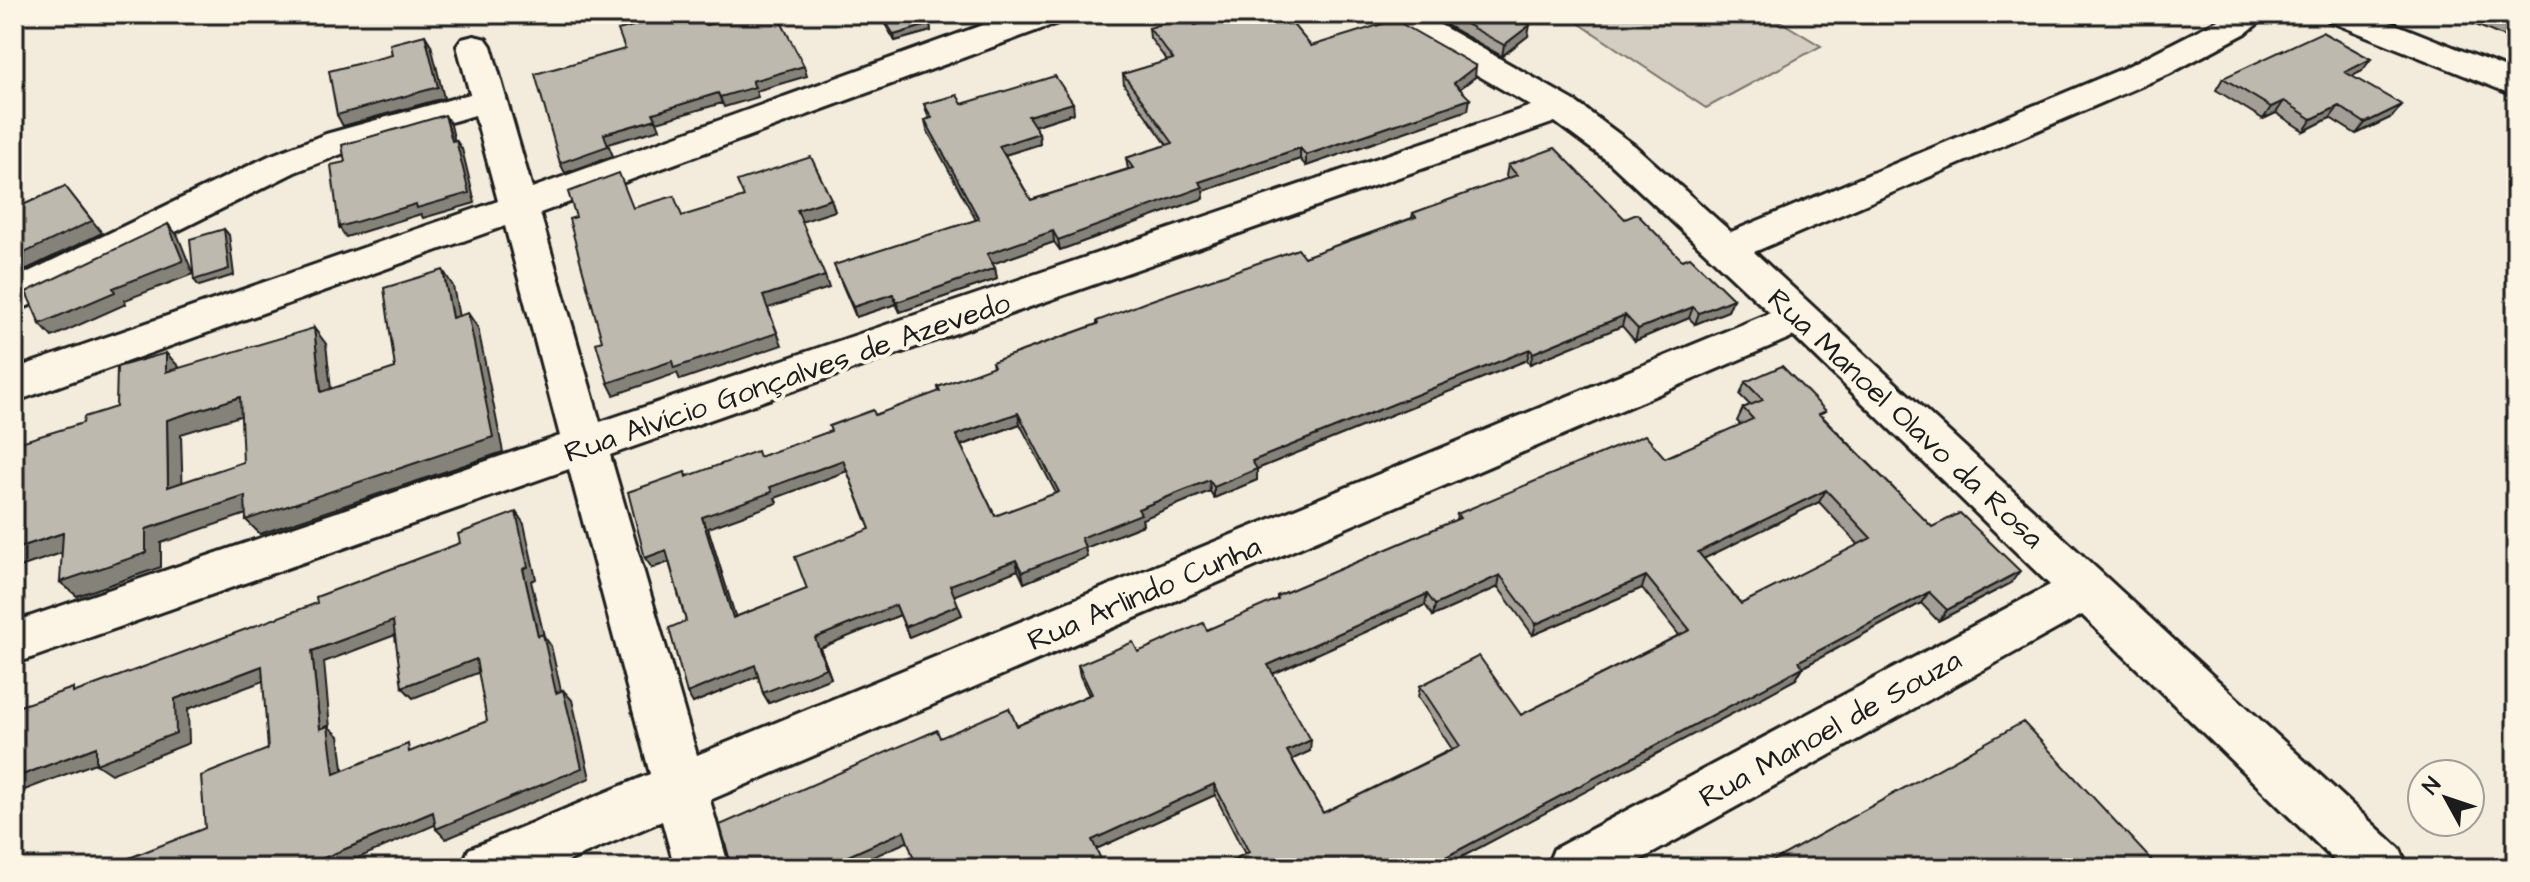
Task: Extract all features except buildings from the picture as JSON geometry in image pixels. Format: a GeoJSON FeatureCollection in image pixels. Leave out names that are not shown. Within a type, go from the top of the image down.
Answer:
{"type":"FeatureCollection","features":[{"type":"Feature","properties":{"kind":"street"},"geometry":{"type":"LineString","coordinates":[[14,386],[519,207],[995,31],[1051,14]]}},
{"type":"Feature","properties":{"kind":"street","name":"Rua Manoel Olavo da Rosa"},"geometry":{"type":"LineString","coordinates":[[1396,14],[1560,108],[1622,154],[1800,317],[2381,868]]}},
{"type":"Feature","properties":{"kind":"street"},"geometry":{"type":"LineString","coordinates":[[1727,249],[1793,218],[2037,119],[2211,42],[2253,14]]}},
{"type":"Feature","properties":{"kind":"street"},"geometry":{"type":"LineString","coordinates":[[2341,14],[2516,85]]}},
{"type":"Feature","properties":{"kind":"street"},"geometry":{"type":"LineString","coordinates":[[474,46],[702,868]]}},
{"type":"Feature","properties":{"kind":"street"},"geometry":{"type":"LineString","coordinates":[[14,296],[282,164],[339,142],[489,100]]}},
{"type":"Feature","properties":{"kind":"street","name":"Rua Alvício Gonçalves de Azevedo"},"geometry":{"type":"LineString","coordinates":[[14,643],[586,448],[1560,108]]}},
{"type":"Feature","properties":{"kind":"street","name":"Rua Arlindo Cunha"},"geometry":{"type":"LineString","coordinates":[[488,868],[1800,317]]}},
{"type":"Feature","properties":{"kind":"street","name":"Rua Manoel de Souza"},"geometry":{"type":"LineString","coordinates":[[1573,868],[2086,589]]}},
{"type":"Feature","properties":{"kind":"shaded area"},"geometry":{"type":"Polygon","coordinates":[[[1565,14],[1768,14],[1821,46],[1706,108],[1565,14]]]}}]}
